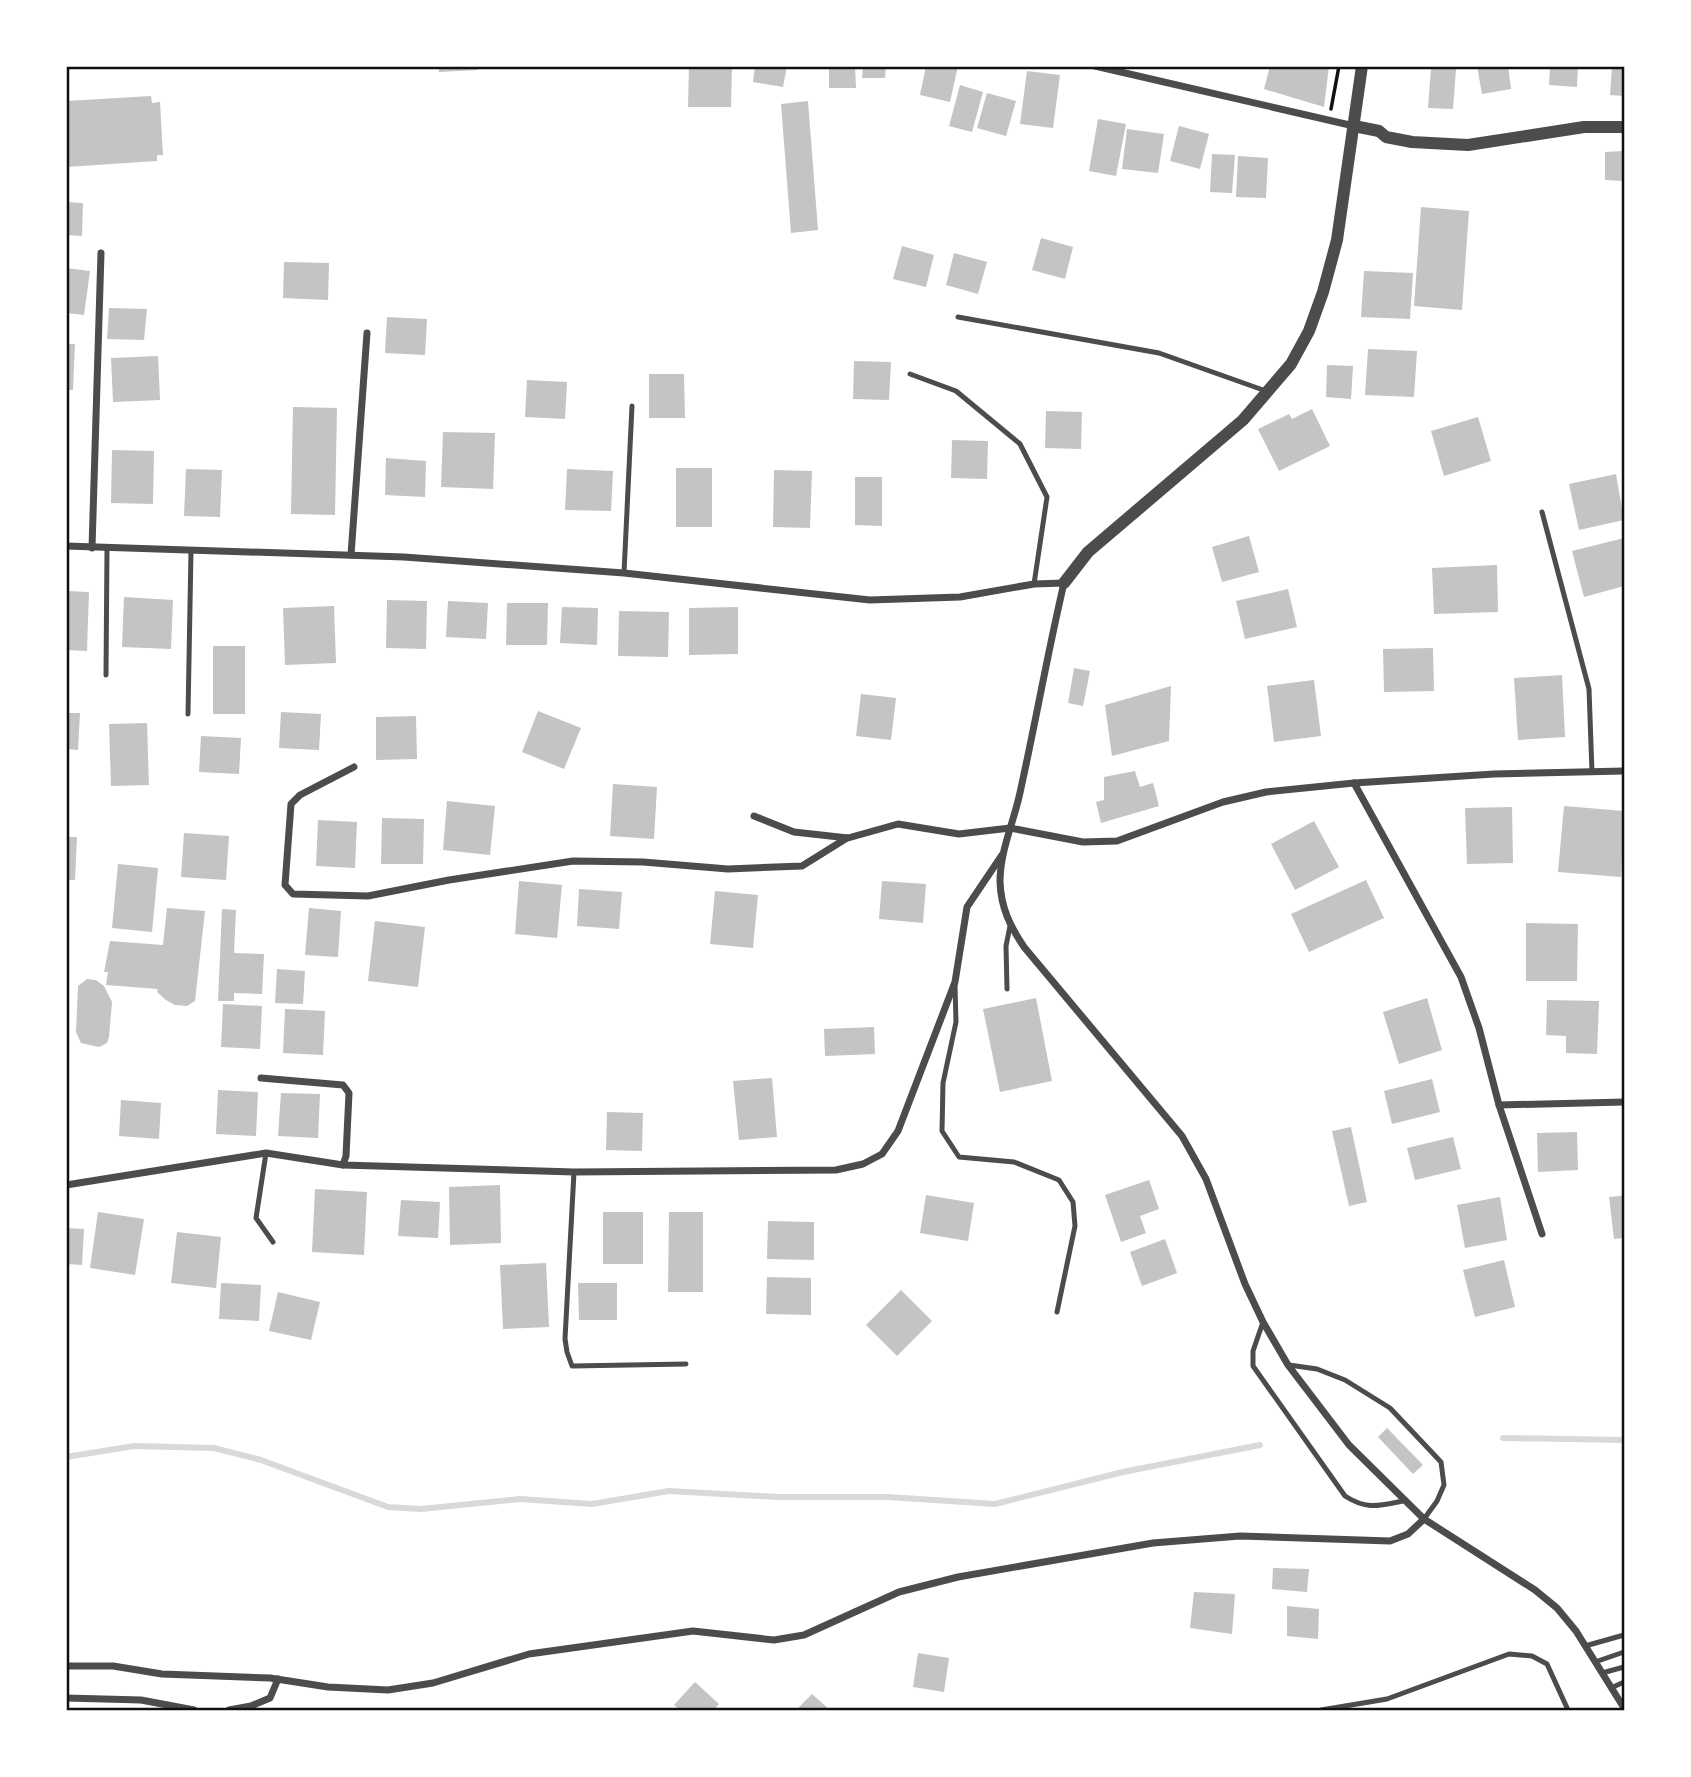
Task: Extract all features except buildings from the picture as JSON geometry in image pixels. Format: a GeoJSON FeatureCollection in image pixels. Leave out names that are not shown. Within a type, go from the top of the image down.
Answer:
{"type":"FeatureCollection","features":[{"type":"Feature","properties":{"kind":"street"},"geometry":{"type":"LineString","coordinates":[[1095,66],[1379,131],[1386,137],[1412,142],[1468,145],[1584,127],[1625,127]]}},
{"type":"Feature","properties":{"kind":"street"},"geometry":{"type":"LineString","coordinates":[[1362,66],[1337,240],[1309,331],[1291,364],[1243,420],[1088,552],[1064,583],[1021,791],[1002,854],[1002,906],[1010,926],[1024,947],[1182,1136],[1206,1179],[1245,1284],[1263,1322],[1288,1365],[1349,1445],[1424,1519],[1535,1590],[1557,1608],[1623,1705]]}},
{"type":"Feature","properties":{"kind":"street"},"geometry":{"type":"LineString","coordinates":[[92,548],[101,253]]}},
{"type":"Feature","properties":{"kind":"street"},"geometry":{"type":"LineString","coordinates":[[351,555],[368,332]]}},
{"type":"Feature","properties":{"kind":"street"},"geometry":{"type":"LineString","coordinates":[[66,547],[351,555],[624,573],[870,600],[960,597],[1034,584],[1064,583]]}},
{"type":"Feature","properties":{"kind":"street"},"geometry":{"type":"LineString","coordinates":[[354,766],[300,795],[291,803],[285,885],[293,894],[368,897],[449,880],[573,861],[643,862],[728,869],[802,866],[848,838],[898,824],[960,834],[1010,828],[1083,842],[1117,841],[1223,802],[1266,792],[1494,774],[1625,771]]}},
{"type":"Feature","properties":{"kind":"street"},"geometry":{"type":"LineString","coordinates":[[1354,783],[1461,977],[1479,1028],[1499,1105],[1542,1234]]}},
{"type":"Feature","properties":{"kind":"street"},"geometry":{"type":"LineString","coordinates":[[754,816],[794,832],[848,838]]}},
{"type":"Feature","properties":{"kind":"street"},"geometry":{"type":"LineString","coordinates":[[66,1185],[266,1153],[343,1165],[574,1172],[836,1170],[863,1164],[882,1154],[898,1131],[955,982],[967,907],[1002,854]]}},
{"type":"Feature","properties":{"kind":"street"},"geometry":{"type":"LineString","coordinates":[[261,1078],[343,1085],[349,1093],[346,1156],[343,1165]]}},
{"type":"Feature","properties":{"kind":"street"},"geometry":{"type":"LineString","coordinates":[[1499,1105],[1625,1102]]}},
{"type":"Feature","properties":{"kind":"street"},"geometry":{"type":"LineString","coordinates":[[66,1666],[113,1666],[162,1674],[278,1679],[328,1687],[388,1690],[433,1683],[530,1654],[694,1631],[774,1640],[804,1635],[899,1592],[958,1577],[1153,1543],[1240,1536],[1390,1541],[1408,1534],[1424,1519]]}},
{"type":"Feature","properties":{"kind":"street"},"geometry":{"type":"LineString","coordinates":[[229,1710],[271,1698],[278,1679]]}},
{"type":"Feature","properties":{"kind":"street"},"geometry":{"type":"LineString","coordinates":[[66,1698],[141,1700],[194,1710]]}},
{"type":"Feature","properties":{"kind":"lane"},"geometry":{"type":"LineString","coordinates":[[958,317],[1159,353],[1269,392]]}},
{"type":"Feature","properties":{"kind":"lane"},"geometry":{"type":"LineString","coordinates":[[910,374],[956,391],[1020,444],[1047,497],[1034,584]]}},
{"type":"Feature","properties":{"kind":"lane"},"geometry":{"type":"LineString","coordinates":[[624,573],[632,405]]}},
{"type":"Feature","properties":{"kind":"lane"},"geometry":{"type":"LineString","coordinates":[[1542,512],[1589,688],[1592,772]]}},
{"type":"Feature","properties":{"kind":"lane"},"geometry":{"type":"LineString","coordinates":[[106,675],[107,548]]}},
{"type":"Feature","properties":{"kind":"lane"},"geometry":{"type":"LineString","coordinates":[[188,714],[191,551]]}},
{"type":"Feature","properties":{"kind":"lane"},"geometry":{"type":"LineString","coordinates":[[1007,989],[1006,946],[1010,926]]}},
{"type":"Feature","properties":{"kind":"lane"},"geometry":{"type":"LineString","coordinates":[[955,982],[956,1022],[943,1083],[942,1131],[959,1157],[1014,1161],[1059,1180],[1073,1202],[1075,1226],[1057,1312]]}},
{"type":"Feature","properties":{"kind":"lane"},"geometry":{"type":"LineString","coordinates":[[266,1153],[256,1218],[274,1242]]}},
{"type":"Feature","properties":{"kind":"lane"},"geometry":{"type":"LineString","coordinates":[[574,1172],[565,1339],[572,1366],[686,1364]]}},
{"type":"Feature","properties":{"kind":"lane"},"geometry":{"type":"LineString","coordinates":[[1263,1322],[1253,1351],[1253,1366],[1345,1496],[1359,1505],[1374,1507],[1403,1501]]}},
{"type":"Feature","properties":{"kind":"lane"},"geometry":{"type":"LineString","coordinates":[[1288,1365],[1317,1369],[1345,1380],[1391,1408],[1441,1462],[1444,1485],[1424,1519]]}},
{"type":"Feature","properties":{"kind":"lane"},"geometry":{"type":"LineString","coordinates":[[1585,1646],[1625,1635]]}},
{"type":"Feature","properties":{"kind":"lane"},"geometry":{"type":"LineString","coordinates":[[1595,1662],[1625,1651]]}},
{"type":"Feature","properties":{"kind":"lane"},"geometry":{"type":"LineString","coordinates":[[1321,1710],[1387,1699],[1509,1654],[1532,1656],[1547,1664],[1568,1710]]}},
{"type":"Feature","properties":{"kind":"lane"},"geometry":{"type":"LineString","coordinates":[[1602,1673],[1625,1667]]}},
{"type":"Feature","properties":{"kind":"lane"},"geometry":{"type":"LineString","coordinates":[[1611,1688],[1625,1682]]}},
{"type":"Feature","properties":{"kind":"path"},"geometry":{"type":"LineString","coordinates":[[1325,112],[1331,111],[1339,66]]}},
{"type":"Feature","properties":{"kind":"waterway"},"geometry":{"type":"LineString","coordinates":[[1503,1438],[1624,1440]]}},
{"type":"Feature","properties":{"kind":"waterway"},"geometry":{"type":"LineString","coordinates":[[66,1457],[134,1446],[214,1448],[261,1460],[388,1507],[421,1509],[520,1499],[592,1504],[669,1491],[779,1497],[888,1497],[995,1504],[1123,1472],[1260,1445]]}}]}
